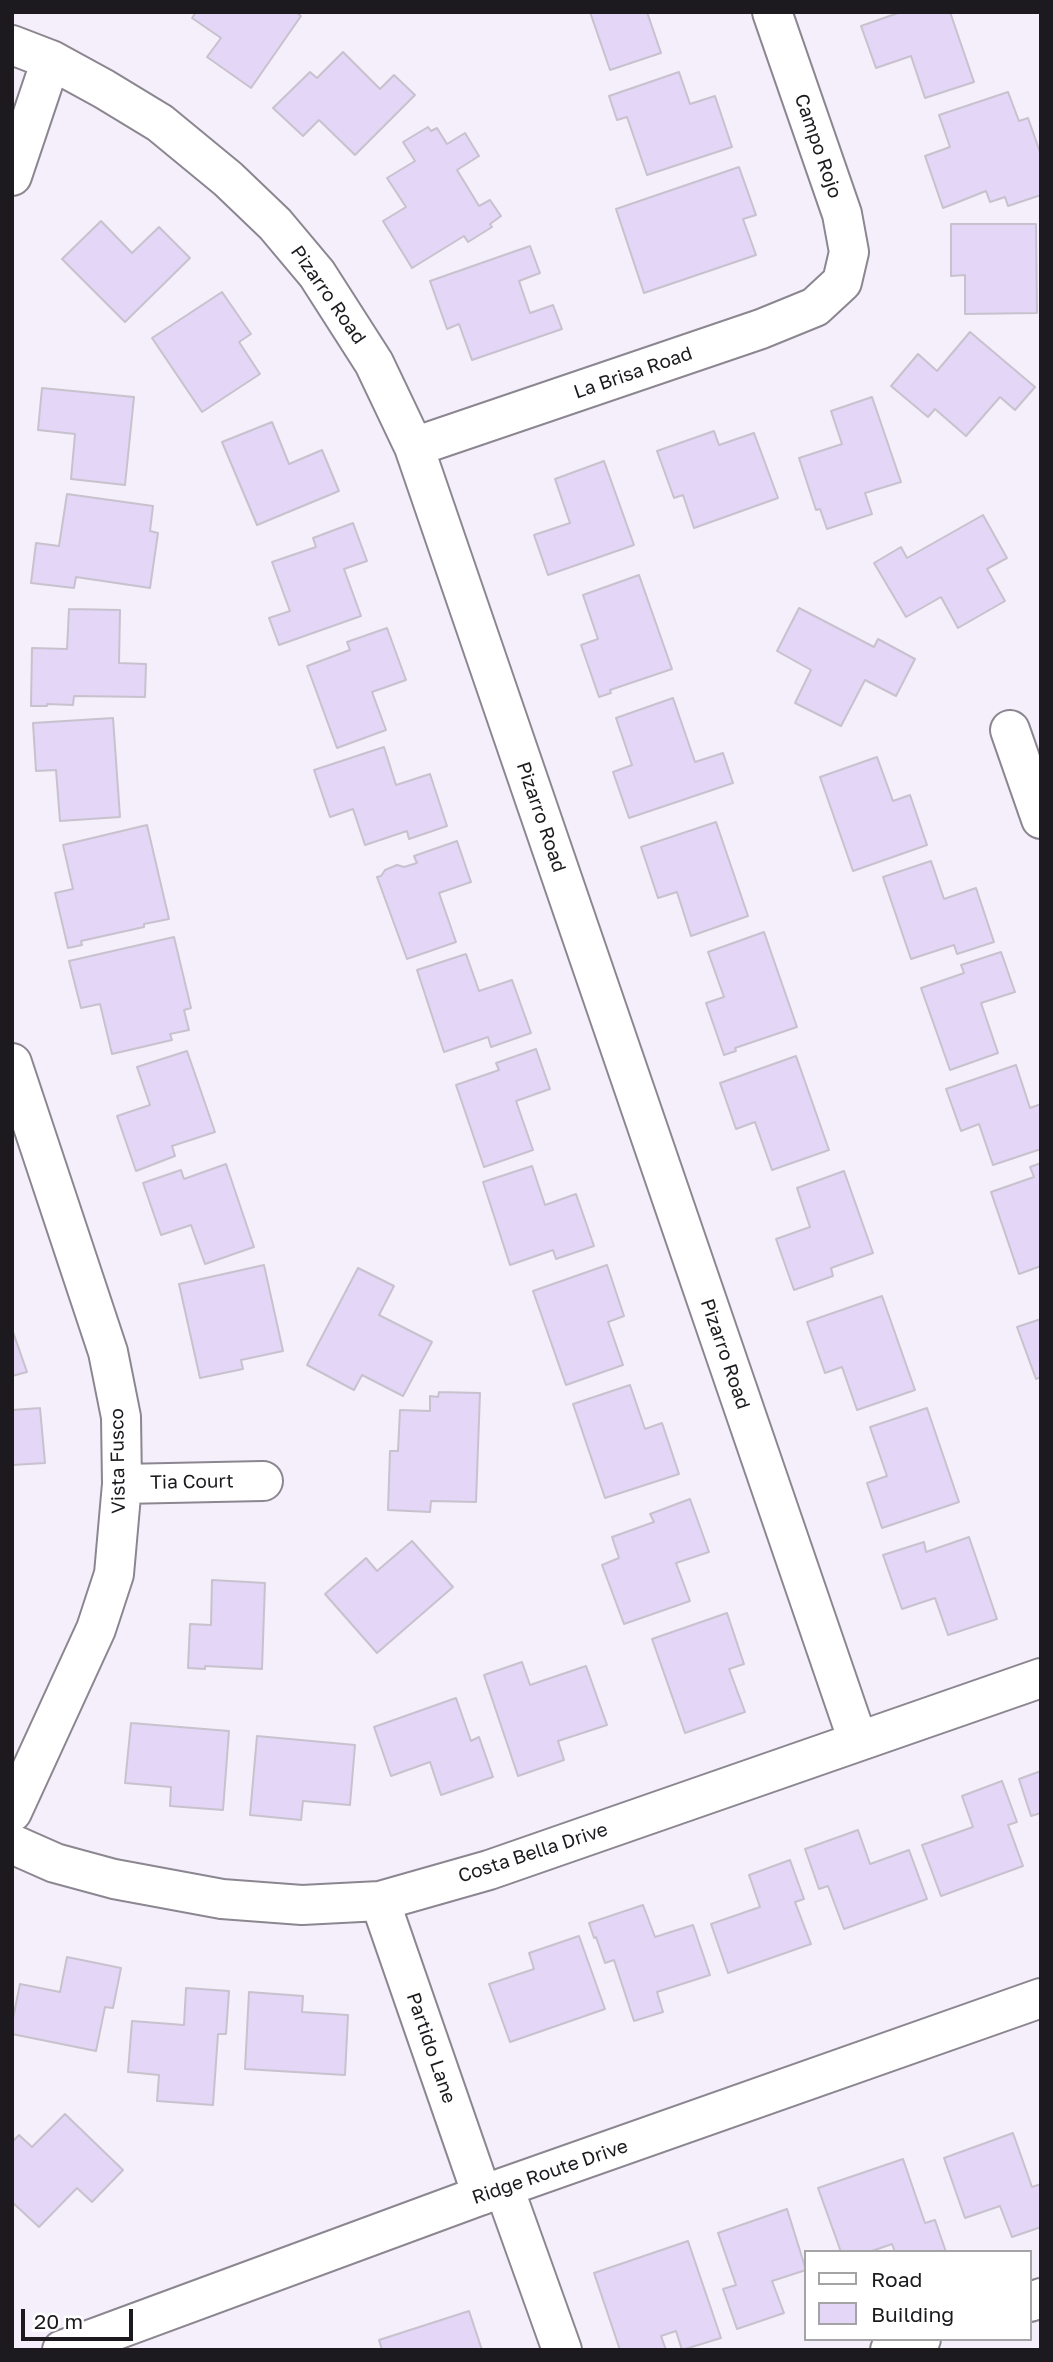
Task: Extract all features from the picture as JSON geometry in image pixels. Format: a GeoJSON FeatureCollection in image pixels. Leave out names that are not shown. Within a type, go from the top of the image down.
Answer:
{"type":"FeatureCollection","features":[{"type":"Feature","properties":{"kind":"street","name":"Campo Rojo"},"geometry":{"type":"LineString","coordinates":[[772,12],[842,214],[849,252],[842,282]]}},
{"type":"Feature","properties":{"kind":"street","name":"Pizarro Road"},"geometry":{"type":"LineString","coordinates":[[12,45],[78,73],[160,123],[228,179],[275,224],[317,274],[374,363],[414,447],[858,1741]]}},
{"type":"Feature","properties":{"kind":"street"},"geometry":{"type":"LineString","coordinates":[[12,176],[51,60]]}},
{"type":"Feature","properties":{"kind":"street","name":"La Brisa Road"},"geometry":{"type":"LineString","coordinates":[[414,447],[761,329],[815,307],[842,282]]}},
{"type":"Feature","properties":{"kind":"street"},"geometry":{"type":"LineString","coordinates":[[1010,730],[1041,819]]}},
{"type":"Feature","properties":{"kind":"street","name":"Vista Fusco"},"geometry":{"type":"LineString","coordinates":[[12,1063],[108,1352],[121,1417],[122,1484],[114,1574],[96,1629],[12,1812]]}},
{"type":"Feature","properties":{"kind":"street","name":"Tia Court"},"geometry":{"type":"LineString","coordinates":[[122,1484],[262,1481]]}},
{"type":"Feature","properties":{"kind":"street","name":"Costa Bella Drive"},"geometry":{"type":"LineString","coordinates":[[12,1844],[55,1863],[114,1879],[222,1899],[302,1905],[380,1901],[489,1870],[1041,1678]]}},
{"type":"Feature","properties":{"kind":"street","name":"Partido Lane"},"geometry":{"type":"LineString","coordinates":[[380,1901],[493,2192],[562,2350]]}},
{"type":"Feature","properties":{"kind":"street","name":"Ridge Route Drive"},"geometry":{"type":"LineString","coordinates":[[62,2350],[493,2192],[1041,1998]]}},
{"type":"Feature","properties":{"kind":"street"},"geometry":{"type":"LineString","coordinates":[[890,2350],[915,2341]]}},
{"type":"Feature","properties":{"kind":"building"},"geometry":{"type":"Polygon","coordinates":[[[196,12],[296,12],[301,16],[251,88],[207,57],[221,38],[192,18],[196,12]]]}},
{"type":"Feature","properties":{"kind":"building"},"geometry":{"type":"Polygon","coordinates":[[[590,12],[647,12],[661,53],[610,70],[590,12]]]}},
{"type":"Feature","properties":{"kind":"building"},"geometry":{"type":"Polygon","coordinates":[[[901,12],[950,12],[974,82],[925,98],[911,56],[876,68],[861,26],[901,12]]]}},
{"type":"Feature","properties":{"kind":"building"},"geometry":{"type":"Polygon","coordinates":[[[343,52],[380,89],[394,75],[415,95],[355,155],[319,120],[303,136],[273,108],[310,72],[317,78],[343,52]]]}},
{"type":"Feature","properties":{"kind":"building"},"geometry":{"type":"Polygon","coordinates":[[[679,72],[690,104],[715,96],[732,147],[647,175],[627,117],[617,120],[609,96],[679,72]]]}},
{"type":"Feature","properties":{"kind":"building"},"geometry":{"type":"Polygon","coordinates":[[[1008,92],[1019,121],[1028,118],[1041,155],[1041,195],[1008,206],[1005,197],[990,202],[986,191],[943,208],[925,156],[950,147],[939,115],[1008,92]]]}},
{"type":"Feature","properties":{"kind":"building"},"geometry":{"type":"Polygon","coordinates":[[[428,127],[431,131],[437,128],[447,144],[465,133],[479,156],[457,170],[479,206],[490,200],[501,216],[490,224],[492,227],[468,242],[464,236],[412,268],[383,221],[406,207],[387,178],[415,161],[403,142],[428,127]]]}},
{"type":"Feature","properties":{"kind":"building"},"geometry":{"type":"Polygon","coordinates":[[[739,167],[756,215],[743,219],[756,255],[644,293],[616,209],[739,167]]]}},
{"type":"Feature","properties":{"kind":"building"},"geometry":{"type":"Polygon","coordinates":[[[101,221],[132,253],[159,227],[190,258],[125,322],[62,259],[101,221]]]}},
{"type":"Feature","properties":{"kind":"building"},"geometry":{"type":"Polygon","coordinates":[[[951,224],[1036,224],[1037,313],[965,314],[965,275],[951,276],[951,224]]]}},
{"type":"Feature","properties":{"kind":"building"},"geometry":{"type":"Polygon","coordinates":[[[530,246],[540,273],[519,281],[530,313],[553,305],[562,329],[472,360],[459,324],[447,329],[430,281],[530,246]]]}},
{"type":"Feature","properties":{"kind":"building"},"geometry":{"type":"Polygon","coordinates":[[[222,292],[251,334],[239,342],[260,374],[202,412],[152,338],[222,292]]]}},
{"type":"Feature","properties":{"kind":"building"},"geometry":{"type":"Polygon","coordinates":[[[970,332],[1035,387],[1015,410],[1000,397],[966,436],[935,409],[928,417],[891,386],[918,354],[937,371],[970,332]]]}},
{"type":"Feature","properties":{"kind":"building"},"geometry":{"type":"Polygon","coordinates":[[[42,388],[134,397],[125,485],[71,479],[75,434],[38,430],[42,388]]]}},
{"type":"Feature","properties":{"kind":"building"},"geometry":{"type":"Polygon","coordinates":[[[872,397],[901,482],[865,493],[872,514],[827,529],[820,509],[816,510],[799,458],[842,444],[831,411],[872,397]]]}},
{"type":"Feature","properties":{"kind":"building"},"geometry":{"type":"Polygon","coordinates":[[[272,422],[289,464],[322,450],[339,491],[257,525],[222,442],[272,422]]]}},
{"type":"Feature","properties":{"kind":"building"},"geometry":{"type":"Polygon","coordinates":[[[714,431],[719,445],[754,433],[778,498],[694,528],[683,495],[674,498],[657,451],[714,431]]]}},
{"type":"Feature","properties":{"kind":"building"},"geometry":{"type":"Polygon","coordinates":[[[604,461],[634,545],[548,575],[534,535],[570,523],[555,479],[604,461]]]}},
{"type":"Feature","properties":{"kind":"building"},"geometry":{"type":"Polygon","coordinates":[[[67,494],[153,506],[150,531],[158,533],[150,588],[76,577],[74,588],[31,583],[36,543],[59,546],[67,494]]]}},
{"type":"Feature","properties":{"kind":"building"},"geometry":{"type":"Polygon","coordinates":[[[983,515],[1007,558],[987,569],[1005,601],[958,628],[941,597],[906,617],[874,563],[901,547],[907,558],[983,515]]]}},
{"type":"Feature","properties":{"kind":"building"},"geometry":{"type":"Polygon","coordinates":[[[353,523],[367,561],[344,569],[361,616],[279,645],[269,618],[290,611],[272,562],[316,547],[313,538],[353,523]]]}},
{"type":"Feature","properties":{"kind":"building"},"geometry":{"type":"Polygon","coordinates":[[[639,575],[672,669],[610,690],[611,693],[599,697],[581,645],[598,639],[583,595],[639,575]]]}},
{"type":"Feature","properties":{"kind":"building"},"geometry":{"type":"Polygon","coordinates":[[[799,608],[874,647],[878,639],[915,659],[896,696],[865,680],[841,726],[795,703],[811,670],[777,651],[799,608]]]}},
{"type":"Feature","properties":{"kind":"building"},"geometry":{"type":"Polygon","coordinates":[[[69,609],[120,610],[119,663],[146,664],[145,697],[74,696],[73,705],[31,706],[32,648],[67,649],[69,609]]]}},
{"type":"Feature","properties":{"kind":"building"},"geometry":{"type":"Polygon","coordinates":[[[387,628],[406,680],[372,692],[386,730],[337,748],[307,666],[350,650],[347,642],[387,628]]]}},
{"type":"Feature","properties":{"kind":"building"},"geometry":{"type":"Polygon","coordinates":[[[673,698],[695,762],[723,753],[733,783],[629,818],[613,772],[632,765],[616,718],[673,698]]]}},
{"type":"Feature","properties":{"kind":"building"},"geometry":{"type":"Polygon","coordinates":[[[113,718],[120,817],[60,821],[56,770],[36,771],[33,723],[113,718]]]}},
{"type":"Feature","properties":{"kind":"building"},"geometry":{"type":"Polygon","coordinates":[[[384,747],[396,785],[430,774],[447,826],[409,839],[407,831],[365,845],[353,809],[330,817],[314,770],[384,747]]]}},
{"type":"Feature","properties":{"kind":"building"},"geometry":{"type":"Polygon","coordinates":[[[877,757],[893,801],[910,795],[927,845],[853,871],[820,777],[877,757]]]}},
{"type":"Feature","properties":{"kind":"building"},"geometry":{"type":"Polygon","coordinates":[[[716,822],[748,916],[691,936],[677,892],[658,898],[641,847],[716,822]]]}},
{"type":"Feature","properties":{"kind":"building"},"geometry":{"type":"Polygon","coordinates":[[[147,825],[169,919],[81,941],[82,945],[68,948],[55,893],[73,889],[63,845],[147,825]]]}},
{"type":"Feature","properties":{"kind":"building"},"geometry":{"type":"Polygon","coordinates":[[[457,841],[471,882],[439,893],[456,942],[407,959],[377,877],[397,865],[404,867],[417,863],[414,856],[457,841]]]}},
{"type":"Feature","properties":{"kind":"building"},"geometry":{"type":"Polygon","coordinates":[[[931,861],[944,899],[976,888],[994,942],[957,954],[954,945],[911,959],[883,877],[931,861]]]}},
{"type":"Feature","properties":{"kind":"building"},"geometry":{"type":"Polygon","coordinates":[[[764,932],[797,1027],[735,1048],[736,1051],[724,1055],[706,1003],[724,997],[708,952],[764,932]]]}},
{"type":"Feature","properties":{"kind":"building"},"geometry":{"type":"Polygon","coordinates":[[[174,937],[191,1008],[184,1010],[189,1030],[170,1034],[172,1040],[112,1054],[100,1004],[81,1008],[69,961],[174,937]]]}},
{"type":"Feature","properties":{"kind":"building"},"geometry":{"type":"Polygon","coordinates":[[[1001,952],[1015,992],[981,1003],[998,1053],[950,1070],[921,988],[964,973],[961,965],[1001,952]]]}},
{"type":"Feature","properties":{"kind":"building"},"geometry":{"type":"Polygon","coordinates":[[[466,954],[479,991],[512,980],[531,1033],[491,1047],[488,1037],[444,1052],[417,970],[466,954]]]}},
{"type":"Feature","properties":{"kind":"building"},"geometry":{"type":"Polygon","coordinates":[[[536,1049],[550,1089],[516,1101],[533,1150],[484,1167],[456,1085],[499,1070],[496,1063],[536,1049]]]}},
{"type":"Feature","properties":{"kind":"building"},"geometry":{"type":"Polygon","coordinates":[[[187,1051],[215,1132],[172,1146],[175,1156],[136,1171],[117,1116],[150,1105],[137,1067],[187,1051]]]}},
{"type":"Feature","properties":{"kind":"building"},"geometry":{"type":"Polygon","coordinates":[[[796,1056],[829,1150],[772,1170],[755,1122],[736,1129],[720,1083],[796,1056]]]}},
{"type":"Feature","properties":{"kind":"building"},"geometry":{"type":"Polygon","coordinates":[[[1016,1065],[1030,1108],[1041,1104],[1041,1149],[993,1165],[979,1124],[961,1131],[946,1089],[1016,1065]]]}},
{"type":"Feature","properties":{"kind":"building"},"geometry":{"type":"Polygon","coordinates":[[[1041,1163],[1041,1266],[1019,1274],[991,1192],[1034,1177],[1030,1167],[1041,1163]]]}},
{"type":"Feature","properties":{"kind":"building"},"geometry":{"type":"Polygon","coordinates":[[[226,1164],[254,1247],[205,1264],[191,1225],[161,1235],[143,1183],[181,1170],[184,1179],[226,1164]]]}},
{"type":"Feature","properties":{"kind":"building"},"geometry":{"type":"Polygon","coordinates":[[[532,1166],[545,1205],[576,1194],[594,1246],[556,1259],[553,1250],[510,1265],[483,1182],[532,1166]]]}},
{"type":"Feature","properties":{"kind":"building"},"geometry":{"type":"Polygon","coordinates":[[[844,1171],[873,1253],[831,1268],[833,1276],[794,1290],[776,1239],[810,1227],[797,1188],[844,1171]]]}},
{"type":"Feature","properties":{"kind":"building"},"geometry":{"type":"Polygon","coordinates":[[[264,1265],[283,1351],[241,1360],[243,1369],[200,1378],[179,1284],[264,1265]]]}},
{"type":"Feature","properties":{"kind":"building"},"geometry":{"type":"Polygon","coordinates":[[[607,1265],[624,1316],[608,1322],[623,1365],[566,1385],[533,1291],[607,1265]]]}},
{"type":"Feature","properties":{"kind":"building"},"geometry":{"type":"Polygon","coordinates":[[[358,1268],[394,1286],[379,1315],[432,1342],[403,1396],[362,1375],[354,1390],[307,1365],[358,1268]]]}},
{"type":"Feature","properties":{"kind":"building"},"geometry":{"type":"Polygon","coordinates":[[[882,1296],[915,1390],[857,1410],[842,1367],[825,1373],[807,1322],[882,1296]]]}},
{"type":"Feature","properties":{"kind":"building"},"geometry":{"type":"Polygon","coordinates":[[[1041,1319],[1041,1377],[1036,1379],[1017,1327],[1041,1319]]]}},
{"type":"Feature","properties":{"kind":"building"},"geometry":{"type":"Polygon","coordinates":[[[12,1329],[27,1372],[12,1376],[12,1329]]]}},
{"type":"Feature","properties":{"kind":"building"},"geometry":{"type":"Polygon","coordinates":[[[630,1385],[645,1429],[662,1423],[679,1474],[605,1498],[573,1404],[630,1385]]]}},
{"type":"Feature","properties":{"kind":"building"},"geometry":{"type":"Polygon","coordinates":[[[439,1392],[480,1393],[476,1502],[431,1501],[430,1512],[388,1510],[390,1451],[398,1451],[400,1410],[430,1411],[430,1396],[438,1397],[439,1392]]]}},
{"type":"Feature","properties":{"kind":"building"},"geometry":{"type":"Polygon","coordinates":[[[40,1408],[45,1463],[12,1465],[12,1410],[40,1408]]]}},
{"type":"Feature","properties":{"kind":"building"},"geometry":{"type":"Polygon","coordinates":[[[927,1408],[959,1502],[882,1528],[867,1483],[887,1476],[870,1427],[927,1408]]]}},
{"type":"Feature","properties":{"kind":"building"},"geometry":{"type":"Polygon","coordinates":[[[690,1499],[709,1552],[676,1563],[690,1601],[624,1624],[602,1565],[619,1558],[612,1537],[654,1522],[650,1514],[690,1499]]]}},
{"type":"Feature","properties":{"kind":"building"},"geometry":{"type":"Polygon","coordinates":[[[969,1537],[997,1619],[948,1635],[935,1598],[902,1609],[883,1555],[924,1542],[926,1552],[969,1537]]]}},
{"type":"Feature","properties":{"kind":"building"},"geometry":{"type":"Polygon","coordinates":[[[412,1541],[453,1587],[377,1653],[325,1594],[366,1558],[377,1571],[412,1541]]]}},
{"type":"Feature","properties":{"kind":"building"},"geometry":{"type":"Polygon","coordinates":[[[212,1580],[265,1583],[262,1669],[205,1666],[205,1669],[188,1668],[190,1624],[211,1625],[212,1580]]]}},
{"type":"Feature","properties":{"kind":"building"},"geometry":{"type":"Polygon","coordinates":[[[727,1613],[744,1664],[729,1669],[745,1712],[685,1733],[652,1639],[727,1613]]]}},
{"type":"Feature","properties":{"kind":"building"},"geometry":{"type":"Polygon","coordinates":[[[522,1662],[530,1685],[586,1666],[607,1725],[558,1741],[564,1760],[518,1776],[484,1675],[522,1662]]]}},
{"type":"Feature","properties":{"kind":"building"},"geometry":{"type":"Polygon","coordinates":[[[456,1698],[471,1741],[479,1737],[493,1777],[441,1795],[430,1762],[391,1776],[374,1727],[456,1698]]]}},
{"type":"Feature","properties":{"kind":"building"},"geometry":{"type":"Polygon","coordinates":[[[131,1723],[229,1731],[223,1810],[170,1806],[171,1787],[125,1783],[131,1723]]]}},
{"type":"Feature","properties":{"kind":"building"},"geometry":{"type":"Polygon","coordinates":[[[257,1736],[355,1745],[350,1805],[303,1801],[301,1820],[250,1815],[257,1736]]]}},
{"type":"Feature","properties":{"kind":"building"},"geometry":{"type":"Polygon","coordinates":[[[1041,1771],[1041,1813],[1031,1816],[1019,1779],[1041,1771]]]}},
{"type":"Feature","properties":{"kind":"building"},"geometry":{"type":"Polygon","coordinates":[[[1002,1781],[1017,1822],[1008,1825],[1023,1866],[941,1896],[922,1845],[973,1827],[962,1796],[1002,1781]]]}},
{"type":"Feature","properties":{"kind":"building"},"geometry":{"type":"Polygon","coordinates":[[[858,1830],[870,1864],[909,1850],[927,1899],[844,1929],[828,1886],[819,1889],[805,1849],[858,1830]]]}},
{"type":"Feature","properties":{"kind":"building"},"geometry":{"type":"Polygon","coordinates":[[[790,1860],[804,1899],[795,1902],[811,1944],[728,1973],[711,1924],[760,1907],[749,1875],[790,1860]]]}},
{"type":"Feature","properties":{"kind":"building"},"geometry":{"type":"Polygon","coordinates":[[[643,1905],[655,1937],[693,1925],[710,1975],[657,1992],[663,2012],[634,2021],[614,1960],[605,1963],[589,1923],[643,1905]]]}},
{"type":"Feature","properties":{"kind":"building"},"geometry":{"type":"Polygon","coordinates":[[[579,1936],[605,2009],[510,2042],[489,1984],[534,1969],[529,1953],[579,1936]]]}},
{"type":"Feature","properties":{"kind":"building"},"geometry":{"type":"Polygon","coordinates":[[[67,1957],[121,1968],[113,2008],[105,2007],[96,2051],[12,2034],[20,1984],[60,1992],[67,1957]]]}},
{"type":"Feature","properties":{"kind":"building"},"geometry":{"type":"Polygon","coordinates":[[[186,1988],[229,1991],[226,2034],[218,2034],[213,2105],[157,2101],[159,2075],[128,2072],[132,2021],[184,2025],[186,1988]]]}},
{"type":"Feature","properties":{"kind":"building"},"geometry":{"type":"Polygon","coordinates":[[[249,1992],[303,1996],[302,2012],[348,2015],[345,2075],[245,2069],[249,1992]]]}},
{"type":"Feature","properties":{"kind":"building"},"geometry":{"type":"Polygon","coordinates":[[[65,2114],[123,2170],[92,2202],[77,2188],[39,2227],[12,2202],[12,2142],[19,2135],[32,2147],[65,2114]]]}},
{"type":"Feature","properties":{"kind":"building"},"geometry":{"type":"Polygon","coordinates":[[[1013,2133],[1032,2187],[1041,2184],[1041,2227],[1012,2237],[1000,2206],[965,2218],[944,2158],[1013,2133]]]}},
{"type":"Feature","properties":{"kind":"building"},"geometry":{"type":"Polygon","coordinates":[[[903,2159],[925,2223],[935,2220],[945,2250],[894,2250],[892,2244],[875,2250],[840,2250],[818,2188],[903,2159]]]}},
{"type":"Feature","properties":{"kind":"building"},"geometry":{"type":"Polygon","coordinates":[[[787,2209],[804,2271],[772,2281],[784,2313],[737,2329],[723,2289],[736,2285],[718,2233],[787,2209]]]}},
{"type":"Feature","properties":{"kind":"building"},"geometry":{"type":"Polygon","coordinates":[[[688,2241],[721,2338],[682,2350],[676,2331],[661,2336],[666,2350],[620,2350],[594,2273],[688,2241]]]}},
{"type":"Feature","properties":{"kind":"building"},"geometry":{"type":"Polygon","coordinates":[[[469,2311],[482,2350],[382,2350],[379,2340],[469,2311]]]}}]}
